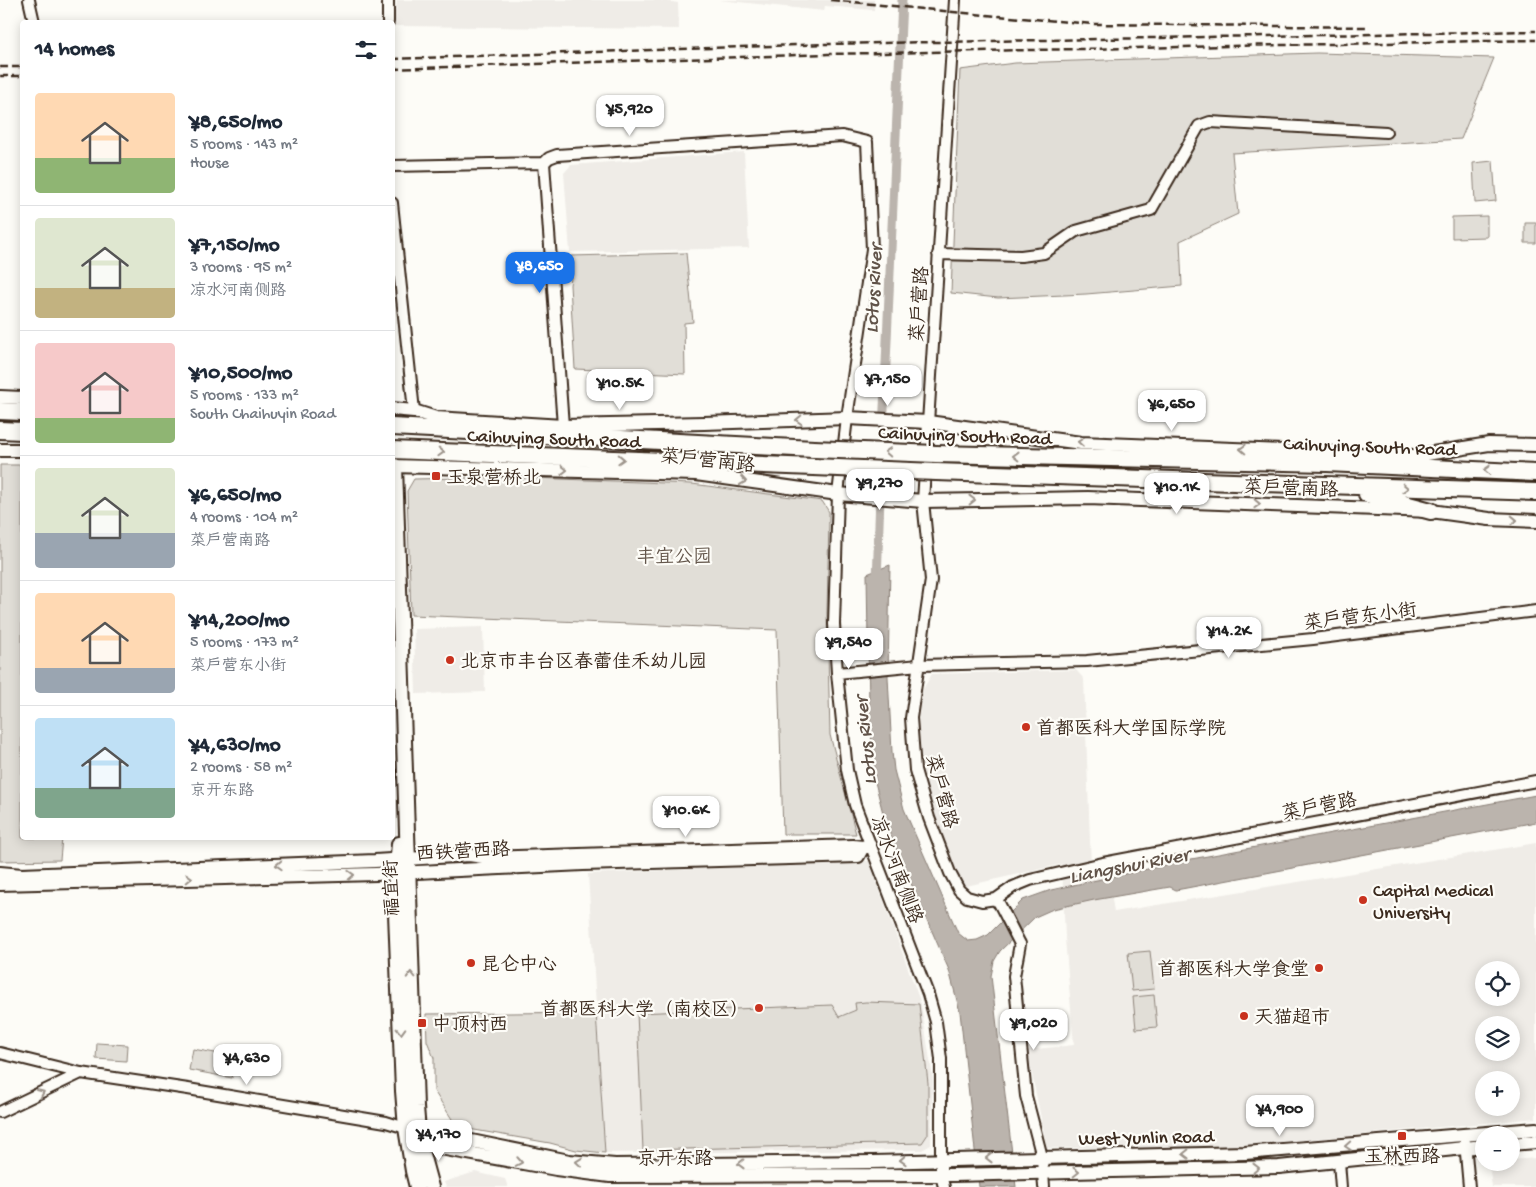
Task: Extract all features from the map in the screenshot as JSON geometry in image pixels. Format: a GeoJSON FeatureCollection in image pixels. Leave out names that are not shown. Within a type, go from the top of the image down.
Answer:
{"type":"FeatureCollection","features":[{"type":"Feature","properties":{"kind":"highway"},"geometry":{"type":"LineString","coordinates":[[0,411],[20,412]]}},
{"type":"Feature","properties":{"kind":"highway"},"geometry":{"type":"LineString","coordinates":[[436,418],[470,431]]}},
{"type":"Feature","properties":{"kind":"highway","name":"Caihuying South Road"},"geometry":{"type":"LineString","coordinates":[[395,427],[936,454],[1327,463],[1536,473]]}},
{"type":"Feature","properties":{"kind":"highway"},"geometry":{"type":"LineString","coordinates":[[0,430],[20,431]]}},
{"type":"Feature","properties":{"kind":"highway"},"geometry":{"type":"LineString","coordinates":[[1327,463],[1414,456]]}},
{"type":"Feature","properties":{"kind":"highway","name":"Caihuying South Road"},"geometry":{"type":"LineString","coordinates":[[395,461],[814,467],[1532,493]]}},
{"type":"Feature","properties":{"kind":"highway"},"geometry":{"type":"LineString","coordinates":[[1338,487],[1430,511]]}},
{"type":"Feature","properties":{"kind":"main road","name":"福宜街"},"geometry":{"type":"LineString","coordinates":[[395,542],[403,866],[395,888],[403,1091],[431,1187]]}},
{"type":"Feature","properties":{"kind":"main road","name":"福宜街"},"geometry":{"type":"LineString","coordinates":[[395,731],[403,866]]}},
{"type":"Feature","properties":{"kind":"main road","name":"福宜街"},"geometry":{"type":"LineString","coordinates":[[414,1134],[413,1171],[417,1187]]}},
{"type":"Feature","properties":{"kind":"street"},"geometry":{"type":"LineString","coordinates":[[29,0],[34,20]]}},
{"type":"Feature","properties":{"kind":"street"},"geometry":{"type":"LineString","coordinates":[[388,0],[388,20]]}},
{"type":"Feature","properties":{"kind":"street","name":"菜户营路"},"geometry":{"type":"LineString","coordinates":[[955,0],[924,501],[931,580],[911,718],[914,770],[950,873],[959,890],[967,897],[982,901],[997,901],[1013,887],[1030,880],[1103,863],[1536,781]]}},
{"type":"Feature","properties":{"kind":"street"},"geometry":{"type":"LineString","coordinates":[[938,254],[1021,256],[1044,253],[1076,231],[1151,210],[1199,126],[1210,122],[1386,132]]}},
{"type":"Feature","properties":{"kind":"street","name":"凉水河南侧路"},"geometry":{"type":"LineString","coordinates":[[544,163],[549,158],[567,154],[842,136],[867,142],[872,249],[847,418],[838,494],[834,624],[836,673],[847,770],[867,847],[928,994],[936,1022],[941,1059],[947,1179]]}},
{"type":"Feature","properties":{"kind":"street"},"geometry":{"type":"LineString","coordinates":[[395,166],[544,163],[563,426]]}},
{"type":"Feature","properties":{"kind":"street"},"geometry":{"type":"LineString","coordinates":[[395,231],[414,411]]}},
{"type":"Feature","properties":{"kind":"street"},"geometry":{"type":"LineString","coordinates":[[0,398],[20,398]]}},
{"type":"Feature","properties":{"kind":"street","name":"菜户营南路"},"geometry":{"type":"LineString","coordinates":[[395,409],[414,411],[436,418],[563,426],[704,424],[847,418],[928,422],[1081,442],[1414,456],[1489,444],[1536,445]]}},
{"type":"Feature","properties":{"kind":"street"},"geometry":{"type":"LineString","coordinates":[[0,450],[20,450]]}},
{"type":"Feature","properties":{"kind":"street","name":"菜户营南路"},"geometry":{"type":"LineString","coordinates":[[395,461],[696,474],[838,494],[924,501],[1088,498],[1430,511],[1489,519],[1536,521]]}},
{"type":"Feature","properties":{"kind":"street","name":"菜户营东小街"},"geometry":{"type":"LineString","coordinates":[[836,673],[919,665],[1087,661],[1313,639],[1536,611]]}},
{"type":"Feature","properties":{"kind":"street","name":"西铁营西路"},"geometry":{"type":"LineString","coordinates":[[0,873],[583,864],[858,856],[867,847]]}},
{"type":"Feature","properties":{"kind":"street","name":"西铁营西路"},"geometry":{"type":"LineString","coordinates":[[0,884],[403,866]]}},
{"type":"Feature","properties":{"kind":"street"},"geometry":{"type":"LineString","coordinates":[[997,901],[1020,944],[1014,976],[1025,1087],[1042,1157],[1044,1187]]}},
{"type":"Feature","properties":{"kind":"street"},"geometry":{"type":"LineString","coordinates":[[0,1053],[81,1074]]}},
{"type":"Feature","properties":{"kind":"street"},"geometry":{"type":"LineString","coordinates":[[0,1112],[81,1074]]}},
{"type":"Feature","properties":{"kind":"street","name":"京开东路"},"geometry":{"type":"LineString","coordinates":[[81,1074],[207,1092],[386,1122],[414,1134],[556,1169],[610,1176],[947,1179]]}},
{"type":"Feature","properties":{"kind":"street","name":"West Yunlin Road"},"geometry":{"type":"LineString","coordinates":[[947,1179],[1027,1173],[1279,1167],[1339,1162],[1536,1130]]}},
{"type":"Feature","properties":{"kind":"street","name":"京开东路"},"geometry":{"type":"LineString","coordinates":[[414,1134],[569,1161],[599,1164],[736,1164],[947,1159]]}},
{"type":"Feature","properties":{"kind":"street"},"geometry":{"type":"LineString","coordinates":[[1465,1142],[1469,1187]]}},
{"type":"Feature","properties":{"kind":"street","name":"West Yunlin Road"},"geometry":{"type":"LineString","coordinates":[[947,1159],[1245,1153],[1465,1142],[1475,1144]]}},
{"type":"Feature","properties":{"kind":"street"},"geometry":{"type":"LineString","coordinates":[[1520,1143],[1536,1142]]}},
{"type":"Feature","properties":{"kind":"street"},"geometry":{"type":"LineString","coordinates":[[1339,1162],[1341,1187]]}},
{"type":"Feature","properties":{"kind":"shaded area"},"geometry":{"type":"Polygon","coordinates":[[[397,0],[660,0],[678,3],[679,29],[395,26],[394,20],[397,0]]]}},
{"type":"Feature","properties":{"kind":"shaded area"},"geometry":{"type":"Polygon","coordinates":[[[719,0],[874,0],[874,10],[825,6],[824,11],[719,0]]]}},
{"type":"Feature","properties":{"kind":"shaded area"},"geometry":{"type":"Polygon","coordinates":[[[744,152],[749,248],[570,252],[564,173],[571,165],[744,152]]]}},
{"type":"Feature","properties":{"kind":"shaded area"},"geometry":{"type":"Polygon","coordinates":[[[890,565],[888,677],[894,770],[904,809],[958,933],[968,941],[977,940],[988,935],[1023,900],[1051,890],[1170,863],[1536,795],[1536,822],[1176,890],[1170,887],[1094,900],[1053,909],[1035,917],[1000,951],[994,961],[991,976],[1016,1187],[979,1187],[960,1012],[949,970],[895,847],[885,821],[875,782],[869,708],[867,574],[890,565]]]}},
{"type":"Feature","properties":{"kind":"shaded area","name":"北京市丰台区春蕾佳禾幼儿园"},"geometry":{"type":"Polygon","coordinates":[[[483,627],[485,692],[416,694],[414,629],[483,627]]]}},
{"type":"Feature","properties":{"kind":"shaded area","name":"Capital Medical University"},"geometry":{"type":"Polygon","coordinates":[[[1076,670],[1084,679],[1091,867],[1107,867],[1114,912],[1536,843],[1536,1118],[1220,1148],[1047,1148],[1027,1050],[1074,1045],[1065,938],[1062,864],[962,887],[945,851],[929,801],[920,764],[918,725],[922,691],[932,674],[1076,670]]]}},
{"type":"Feature","properties":{"kind":"shaded area","name":"首都医科大学（南校区）"},"geometry":{"type":"Polygon","coordinates":[[[869,861],[921,1004],[933,1079],[931,1145],[922,1150],[605,1153],[588,874],[869,861]]]}},
{"type":"Feature","properties":{"kind":"shaded area"},"geometry":{"type":"Polygon","coordinates":[[[1536,1158],[1536,1187],[1492,1187],[1490,1171],[1520,1171],[1520,1159],[1536,1158]]]}},
{"type":"Feature","properties":{"kind":"shaded area"},"geometry":{"type":"Polygon","coordinates":[[[475,1172],[505,1179],[508,1187],[446,1187],[444,1182],[475,1172]]]}},
{"type":"Feature","properties":{"kind":"green space"},"geometry":{"type":"Polygon","coordinates":[[[1317,53],[1494,58],[1461,139],[1232,153],[1238,214],[1180,241],[1182,286],[1086,294],[998,298],[951,293],[960,70],[1015,63],[1317,53]]]}},
{"type":"Feature","properties":{"kind":"green space"},"geometry":{"type":"Polygon","coordinates":[[[1493,161],[1496,201],[1475,203],[1473,163],[1493,161]]]}},
{"type":"Feature","properties":{"kind":"green space"},"geometry":{"type":"Polygon","coordinates":[[[1487,216],[1487,237],[1452,238],[1452,217],[1487,216]]]}},
{"type":"Feature","properties":{"kind":"green space"},"geometry":{"type":"Polygon","coordinates":[[[1525,223],[1536,223],[1536,243],[1525,243],[1525,223]]]}},
{"type":"Feature","properties":{"kind":"green space"},"geometry":{"type":"Polygon","coordinates":[[[686,253],[693,322],[684,323],[685,374],[575,369],[570,285],[571,256],[686,253]]]}},
{"type":"Feature","properties":{"kind":"green space"},"geometry":{"type":"Polygon","coordinates":[[[0,465],[20,465],[20,840],[62,840],[60,860],[0,861],[0,465]]]}},
{"type":"Feature","properties":{"kind":"green space","name":"丰宜公园"},"geometry":{"type":"Polygon","coordinates":[[[507,477],[692,484],[822,501],[829,512],[827,613],[830,735],[856,834],[783,834],[777,630],[411,615],[407,491],[414,479],[507,477]]]}},
{"type":"Feature","properties":{"kind":"green space"},"geometry":{"type":"Polygon","coordinates":[[[1150,951],[1154,989],[1132,991],[1128,953],[1150,951]]]}},
{"type":"Feature","properties":{"kind":"green space"},"geometry":{"type":"Polygon","coordinates":[[[1154,995],[1157,1027],[1136,1029],[1133,997],[1154,995]]]}},
{"type":"Feature","properties":{"kind":"green space"},"geometry":{"type":"Polygon","coordinates":[[[855,1003],[919,1004],[928,1083],[928,1134],[922,1143],[643,1150],[637,1013],[832,1005],[839,1017],[856,1010],[855,1003]]]}},
{"type":"Feature","properties":{"kind":"green space"},"geometry":{"type":"Polygon","coordinates":[[[596,1012],[605,1153],[576,1150],[550,1143],[457,1127],[434,1091],[434,1058],[427,1041],[426,1014],[596,1012]]]}},
{"type":"Feature","properties":{"kind":"green space"},"geometry":{"type":"Polygon","coordinates":[[[97,1043],[127,1045],[126,1061],[96,1059],[97,1043]]]}},
{"type":"Feature","properties":{"kind":"green space"},"geometry":{"type":"Polygon","coordinates":[[[193,1049],[237,1057],[232,1078],[189,1070],[193,1049]]]}},
{"type":"Feature","properties":{"kind":"waterway","name":"Lotus River"},"geometry":{"type":"LineString","coordinates":[[882,454],[902,0]]}},
{"type":"Feature","properties":{"kind":"waterway","name":"Lotus River"},"geometry":{"type":"LineString","coordinates":[[877,582],[881,467]]}},
{"type":"Feature","properties":{"kind":"railway"},"geometry":{"type":"LineString","coordinates":[[831,0],[1094,24],[1367,27]]}},
{"type":"Feature","properties":{"kind":"railway"},"geometry":{"type":"LineString","coordinates":[[395,59],[827,44],[1536,31]]}},
{"type":"Feature","properties":{"kind":"railway"},"geometry":{"type":"LineString","coordinates":[[395,69],[828,54],[1536,40]]}},
{"type":"Feature","properties":{"kind":"railway"},"geometry":{"type":"LineString","coordinates":[[0,67],[20,67]]}},
{"type":"Feature","properties":{"kind":"railway"},"geometry":{"type":"LineString","coordinates":[[0,76],[20,76]]}},
{"type":"Feature","properties":{"kind":"place","name":"玉泉营桥北"},"geometry":{"type":"Point","coordinates":[436,476]}},
{"type":"Feature","properties":{"kind":"place","name":"北京市丰台区春蕾佳禾幼儿园"},"geometry":{"type":"Point","coordinates":[450,660]}},
{"type":"Feature","properties":{"kind":"place","name":"首都医科大学国际学院"},"geometry":{"type":"Point","coordinates":[1026,727]}},
{"type":"Feature","properties":{"kind":"place","name":"Capital Medical University"},"geometry":{"type":"Point","coordinates":[1363,900]}},
{"type":"Feature","properties":{"kind":"place","name":"昆仑中心"},"geometry":{"type":"Point","coordinates":[471,963]}},
{"type":"Feature","properties":{"kind":"place","name":"首都医科大学食堂"},"geometry":{"type":"Point","coordinates":[1319,968]}},
{"type":"Feature","properties":{"kind":"place","name":"首都医科大学（南校区）"},"geometry":{"type":"Point","coordinates":[759,1008]}},
{"type":"Feature","properties":{"kind":"place","name":"天猫超市"},"geometry":{"type":"Point","coordinates":[1244,1016]}},
{"type":"Feature","properties":{"kind":"place","name":"中顶村西"},"geometry":{"type":"Point","coordinates":[422,1023]}},
{"type":"Feature","properties":{"kind":"place","name":"玉林西路"},"geometry":{"type":"Point","coordinates":[1402,1136]}},
{"type":"Feature","properties":{"kind":"water label","name":"Liangshui River"},"geometry":{"type":"Point","coordinates":[1129,864]}}]}
